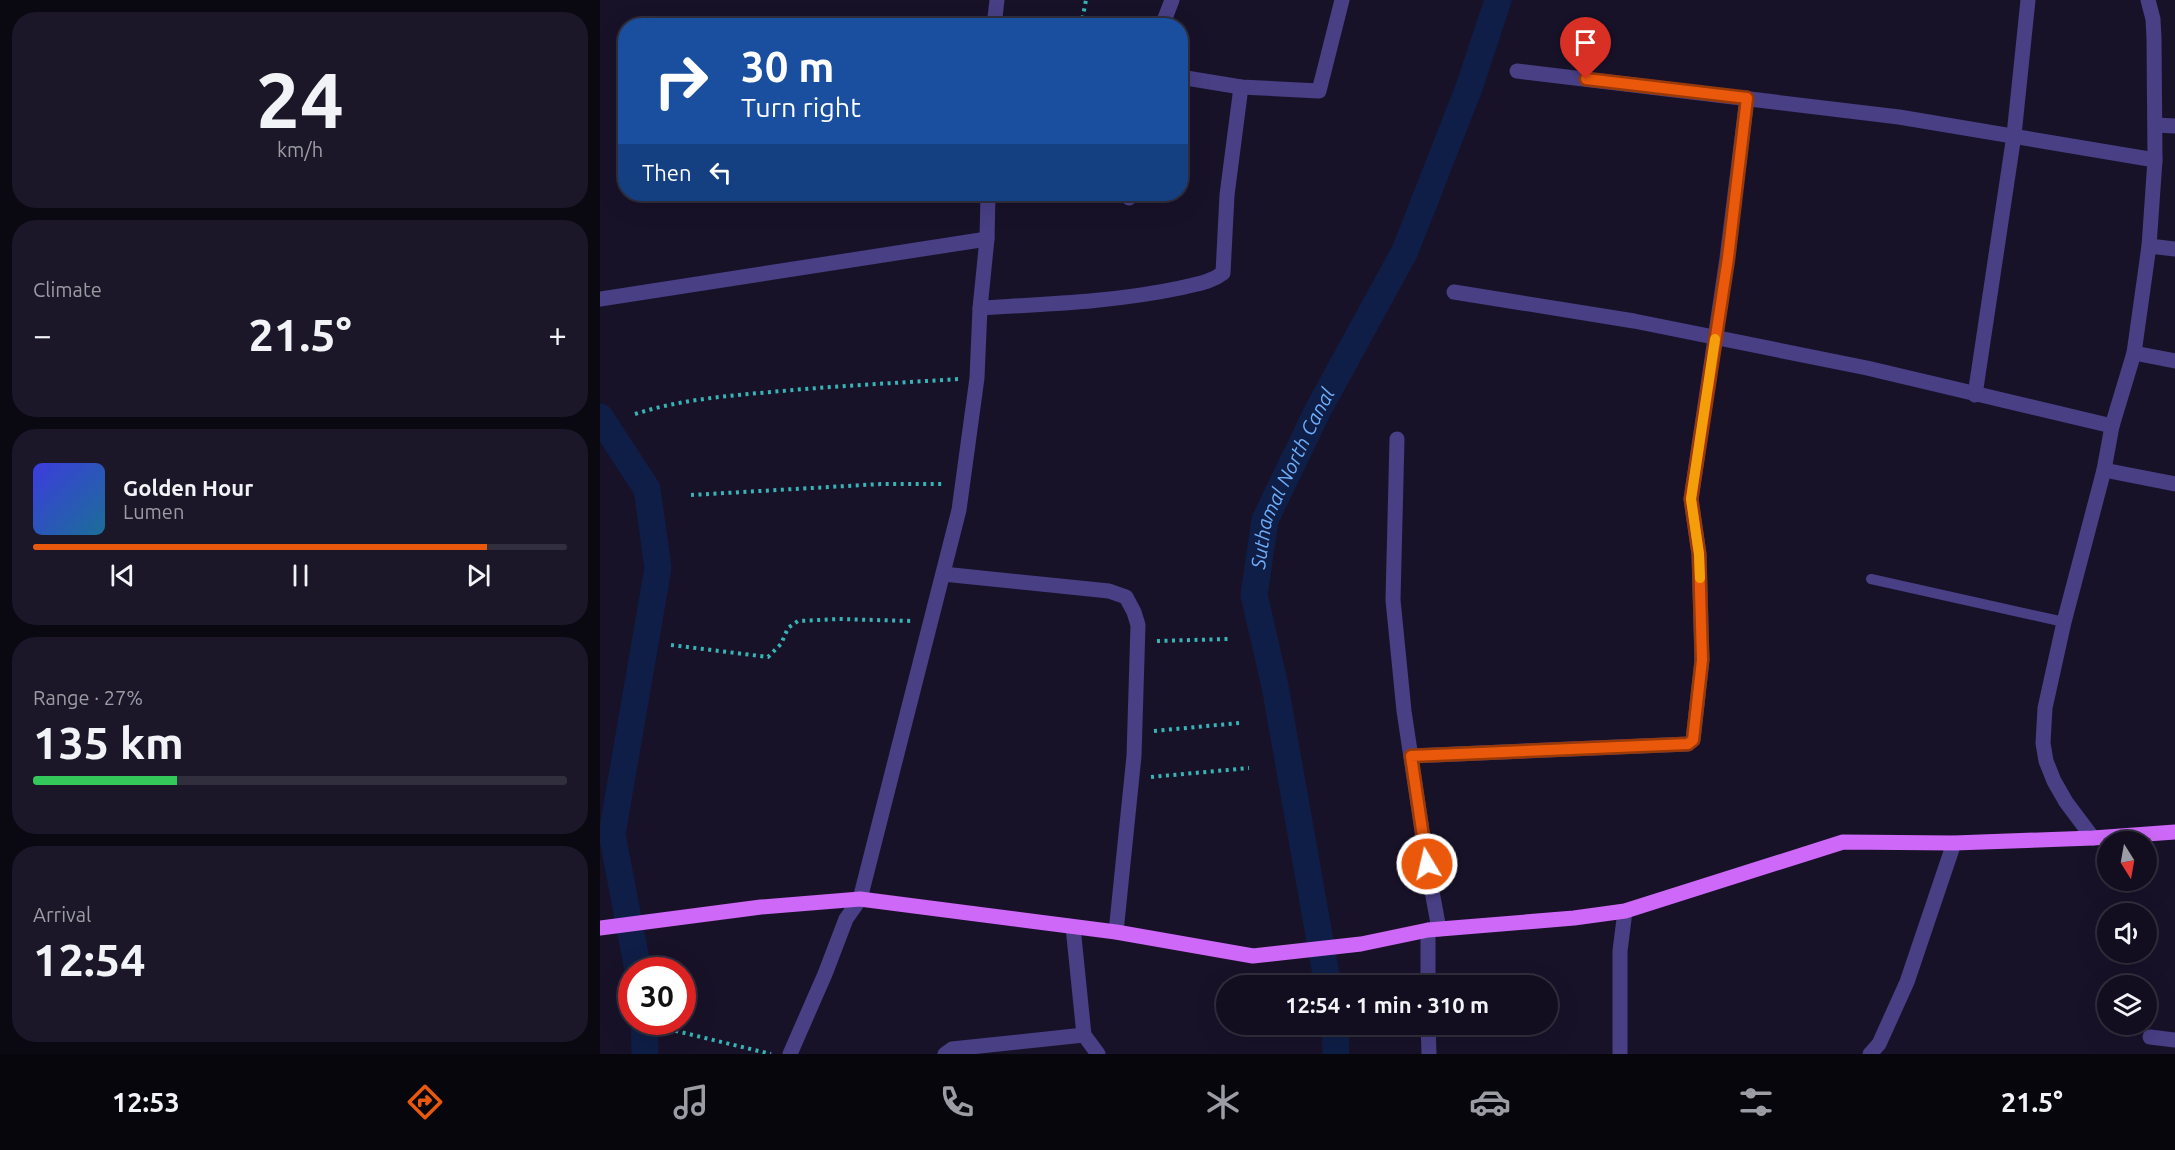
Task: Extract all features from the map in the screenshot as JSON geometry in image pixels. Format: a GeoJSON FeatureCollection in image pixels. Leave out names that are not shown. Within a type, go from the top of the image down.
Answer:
{"type":"FeatureCollection","features":[{"type":"Feature","properties":{"kind":"main road"},"geometry":{"type":"LineString","coordinates":[[601,928],[761,907],[860,899],[1116,932],[1254,956],[1361,944],[1434,929],[1574,918],[1625,911],[1843,842],[1954,843],[2093,838],[2175,832]]}},
{"type":"Feature","properties":{"kind":"street"},"geometry":{"type":"LineString","coordinates":[[995,18],[997,0]]}},
{"type":"Feature","properties":{"kind":"street"},"geometry":{"type":"LineString","coordinates":[[1165,18],[1172,0]]}},
{"type":"Feature","properties":{"kind":"street"},"geometry":{"type":"LineString","coordinates":[[1188,78],[1241,87],[1319,92],[1342,0]]}},
{"type":"Feature","properties":{"kind":"street"},"geometry":{"type":"LineString","coordinates":[[1975,395],[2014,135],[2028,0]]}},
{"type":"Feature","properties":{"kind":"street"},"geometry":{"type":"LineString","coordinates":[[2093,838],[2066,802],[2046,761],[2043,743],[2045,708],[2064,622],[2104,470],[2112,426],[2134,353],[2149,246],[2155,160],[2154,38],[2150,0]]}},
{"type":"Feature","properties":{"kind":"street"},"geometry":{"type":"LineString","coordinates":[[1517,71],[1899,117],[2155,160]]}},
{"type":"Feature","properties":{"kind":"street"},"geometry":{"type":"LineString","coordinates":[[980,308],[1096,301],[1160,292],[1213,280],[1223,273],[1227,195],[1241,87]]}},
{"type":"Feature","properties":{"kind":"street"},"geometry":{"type":"LineString","coordinates":[[1411,756],[1688,744],[1693,740],[1702,660],[1699,554],[1691,499],[1728,258],[1747,98]]}},
{"type":"Feature","properties":{"kind":"street"},"geometry":{"type":"LineString","coordinates":[[2155,125],[2175,126]]}},
{"type":"Feature","properties":{"kind":"street"},"geometry":{"type":"LineString","coordinates":[[790,1054],[846,919],[860,899],[959,510],[977,378],[988,201]]}},
{"type":"Feature","properties":{"kind":"street"},"geometry":{"type":"LineString","coordinates":[[600,299],[987,239]]}},
{"type":"Feature","properties":{"kind":"street"},"geometry":{"type":"LineString","coordinates":[[2149,246],[2175,249]]}},
{"type":"Feature","properties":{"kind":"street"},"geometry":{"type":"LineString","coordinates":[[1454,292],[1634,321],[1867,368],[2112,426]]}},
{"type":"Feature","properties":{"kind":"street"},"geometry":{"type":"LineString","coordinates":[[2134,353],[2175,361]]}},
{"type":"Feature","properties":{"kind":"street"},"geometry":{"type":"LineString","coordinates":[[1397,439],[1393,600],[1404,711],[1434,929],[1429,975]]}},
{"type":"Feature","properties":{"kind":"street"},"geometry":{"type":"LineString","coordinates":[[2104,470],[2175,484]]}},
{"type":"Feature","properties":{"kind":"street"},"geometry":{"type":"LineString","coordinates":[[943,574],[1109,591],[1126,597],[1134,612],[1138,625],[1135,733],[1116,932]]}},
{"type":"Feature","properties":{"kind":"street"},"geometry":{"type":"LineString","coordinates":[[1870,1054],[1879,1044],[1907,982],[1954,843]]}},
{"type":"Feature","properties":{"kind":"street"},"geometry":{"type":"LineString","coordinates":[[1620,1054],[1620,951],[1625,911]]}},
{"type":"Feature","properties":{"kind":"street"},"geometry":{"type":"LineString","coordinates":[[1073,927],[1084,1035],[1098,1054]]}},
{"type":"Feature","properties":{"kind":"street"},"geometry":{"type":"LineString","coordinates":[[945,1054],[952,1049],[1084,1035]]}},
{"type":"Feature","properties":{"kind":"street"},"geometry":{"type":"LineString","coordinates":[[1428,1035],[1429,1054]]}},
{"type":"Feature","properties":{"kind":"street"},"geometry":{"type":"LineString","coordinates":[[2150,1037],[2175,1040]]}},
{"type":"Feature","properties":{"kind":"lane"},"geometry":{"type":"LineString","coordinates":[[1871,579],[2064,622]]}},
{"type":"Feature","properties":{"kind":"path"},"geometry":{"type":"LineString","coordinates":[[1083,18],[1086,0]]}},
{"type":"Feature","properties":{"kind":"path"},"geometry":{"type":"LineString","coordinates":[[635,414],[666,404],[717,397],[830,386],[977,378]]}},
{"type":"Feature","properties":{"kind":"path"},"geometry":{"type":"LineString","coordinates":[[691,495],[881,484],[963,484]]}},
{"type":"Feature","properties":{"kind":"path"},"geometry":{"type":"LineString","coordinates":[[671,645],[768,657],[782,644],[788,628],[798,621],[839,619],[930,622]]}},
{"type":"Feature","properties":{"kind":"path"},"geometry":{"type":"LineString","coordinates":[[1138,642],[1228,639]]}},
{"type":"Feature","properties":{"kind":"path"},"geometry":{"type":"LineString","coordinates":[[1135,733],[1239,723]]}},
{"type":"Feature","properties":{"kind":"path"},"geometry":{"type":"LineString","coordinates":[[1132,778],[1249,768]]}},
{"type":"Feature","properties":{"kind":"path"},"geometry":{"type":"LineString","coordinates":[[693,1035],[772,1054]]}},
{"type":"Feature","properties":{"kind":"waterway","name":"Suthamal North Canal"},"geometry":{"type":"LineString","coordinates":[[1326,975],[1275,686],[1254,595],[1265,520],[1318,410],[1405,251],[1470,85],[1498,0]]}},
{"type":"Feature","properties":{"kind":"waterway"},"geometry":{"type":"LineString","coordinates":[[600,417],[647,489],[658,568],[612,834],[636,957]]}},
{"type":"Feature","properties":{"kind":"waterway"},"geometry":{"type":"LineString","coordinates":[[644,1035],[645,1054]]}},
{"type":"Feature","properties":{"kind":"waterway","name":"Suthamal North Canal"},"geometry":{"type":"LineString","coordinates":[[1335,1035],[1336,1054]]}},
{"type":"Feature","properties":{"kind":"slow traffic"},"geometry":{"type":"LineString","coordinates":[[1700,578],[1691,499],[1715,339]]}},
{"type":"Feature","properties":{"kind":"route"},"geometry":{"type":"LineString","coordinates":[[1427,864],[1411,756],[1688,744],[1693,740],[1702,660],[1699,554],[1691,499],[1728,258],[1747,98],[1586,79]]}}]}
